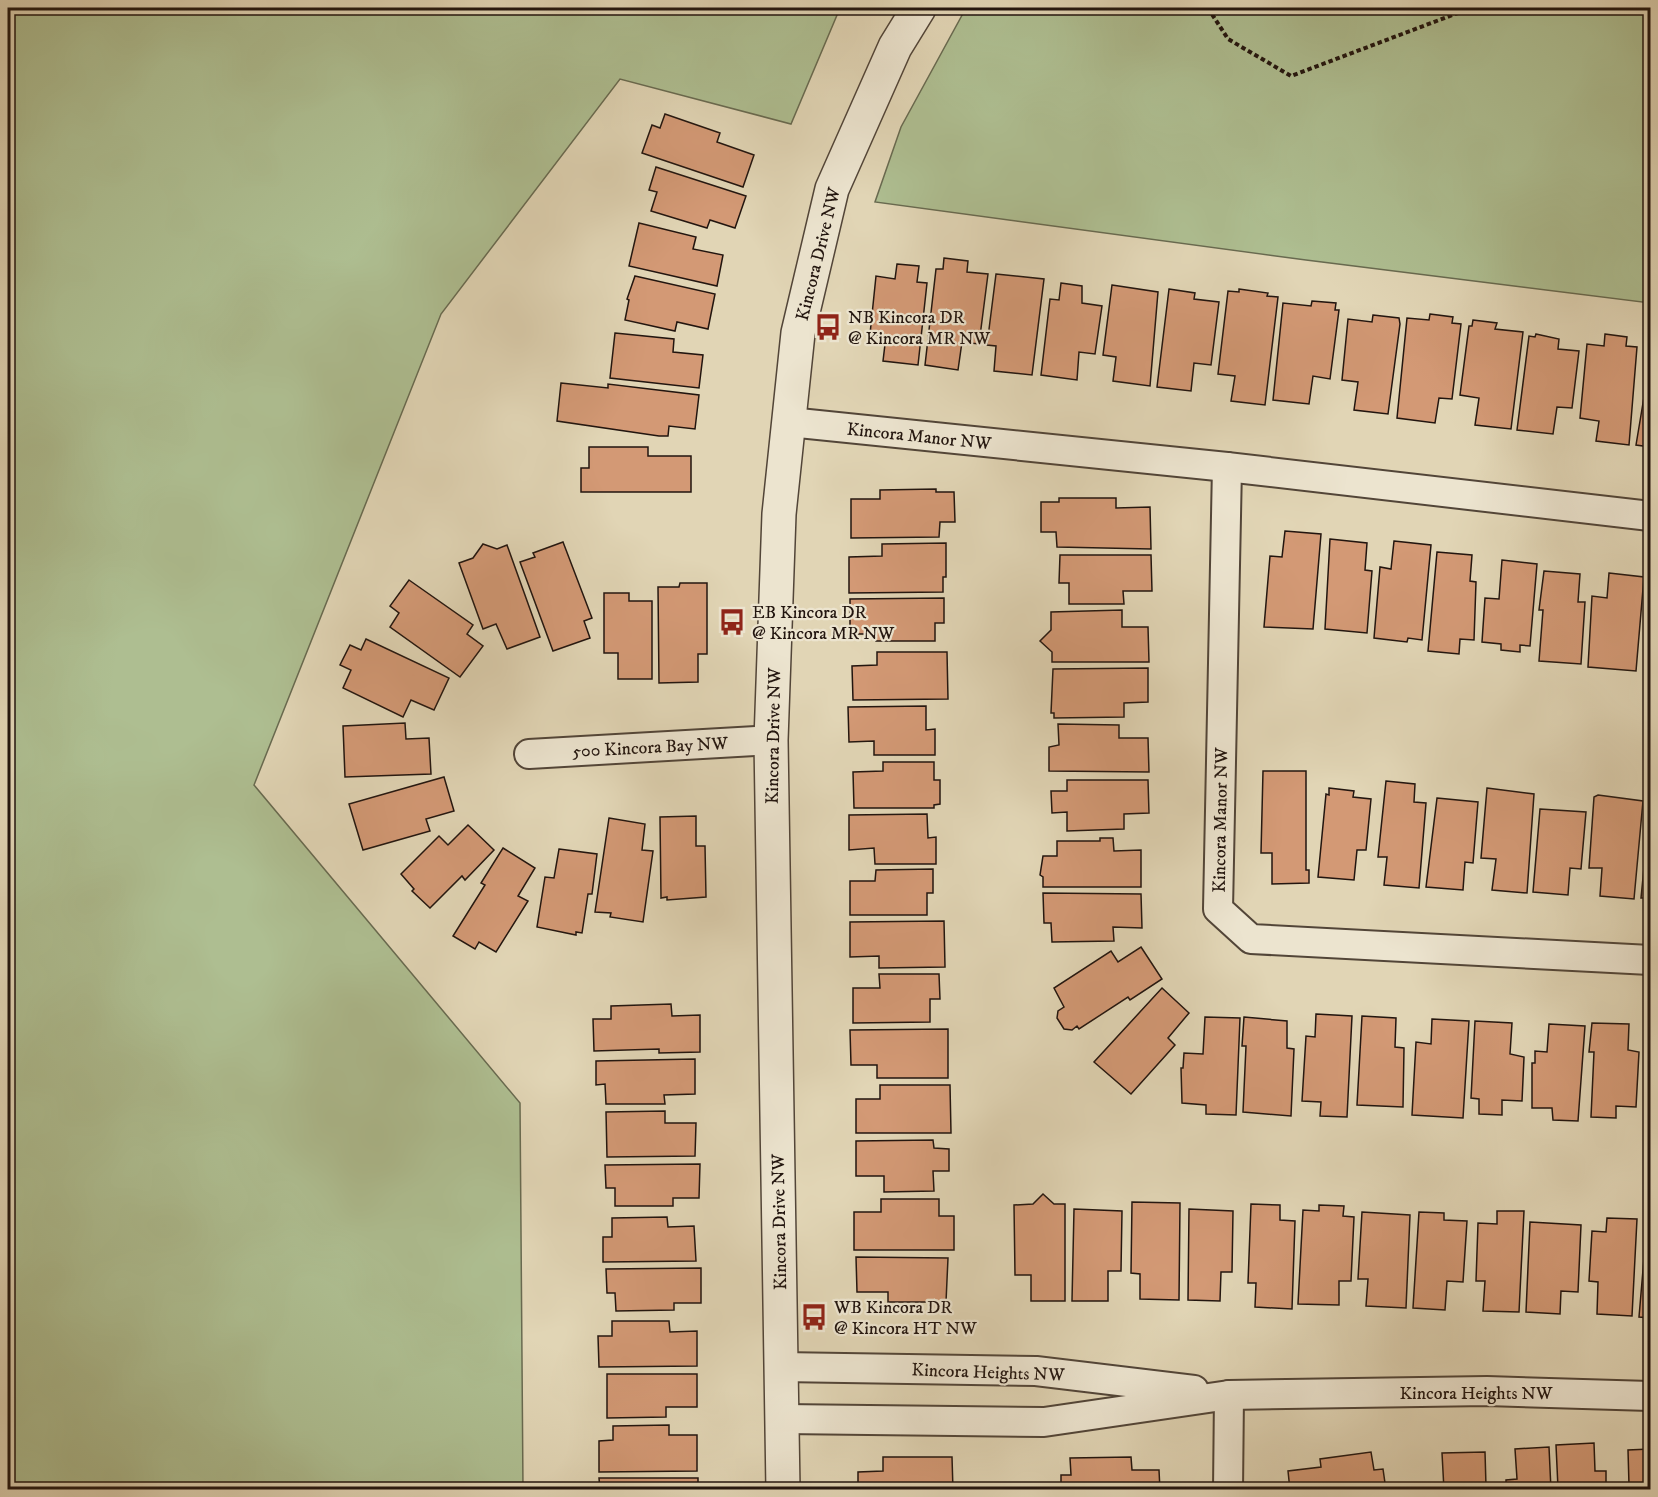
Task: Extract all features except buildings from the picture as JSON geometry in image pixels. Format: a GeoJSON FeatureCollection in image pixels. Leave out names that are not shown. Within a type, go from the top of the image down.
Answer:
{"type":"FeatureCollection","features":[{"type":"Feature","properties":{"kind":"street","name":"Kincora Drive NW"},"geometry":{"type":"LineString","coordinates":[[783,1490],[771,740],[779,514],[798,333],[832,189],[895,47],[919,8]]}},
{"type":"Feature","properties":{"kind":"street","name":"Kincora Manor NW"},"geometry":{"type":"LineString","coordinates":[[789,422],[1227,467],[1650,516]]}},
{"type":"Feature","properties":{"kind":"street","name":"Kincora Manor NW"},"geometry":{"type":"LineString","coordinates":[[1227,467],[1218,909],[1251,939],[1650,960]]}},
{"type":"Feature","properties":{"kind":"street","name":"500 Kincora Bay NW"},"geometry":{"type":"LineString","coordinates":[[530,754],[771,740]]}},
{"type":"Feature","properties":{"kind":"street","name":"Kincora Heights NW"},"geometry":{"type":"LineString","coordinates":[[781,1367],[1036,1371],[1228,1395]]}},
{"type":"Feature","properties":{"kind":"street","name":"Kincora Heights NW"},"geometry":{"type":"LineString","coordinates":[[783,1419],[1044,1422],[1228,1395],[1487,1391],[1650,1395]]}},
{"type":"Feature","properties":{"kind":"street"},"geometry":{"type":"LineString","coordinates":[[1228,1395],[1228,1490]]}},
{"type":"Feature","properties":{"kind":"path"},"geometry":{"type":"LineString","coordinates":[[1208,8],[1228,39],[1291,76],[1471,8]]}},
{"type":"Feature","properties":{"kind":"green space"},"geometry":{"type":"Polygon","coordinates":[[[8,8],[840,8],[791,124],[620,79],[441,314],[254,785],[520,1103],[523,1489],[8,1489],[8,8]]]}},
{"type":"Feature","properties":{"kind":"green space"},"geometry":{"type":"Polygon","coordinates":[[[966,8],[1650,8],[1650,303],[1306,260],[875,202],[901,127],[966,8]]]}},
{"type":"Feature","properties":{"kind":"place","name":"NB Kincora DR @ Kincora MR NW"},"geometry":{"type":"Point","coordinates":[828,327]}},
{"type":"Feature","properties":{"kind":"place","name":"EB Kincora DR @ Kincora MR NW"},"geometry":{"type":"Point","coordinates":[732,622]}},
{"type":"Feature","properties":{"kind":"place","name":"WB Kincora DR @ Kincora HT NW"},"geometry":{"type":"Point","coordinates":[814,1317]}}]}
